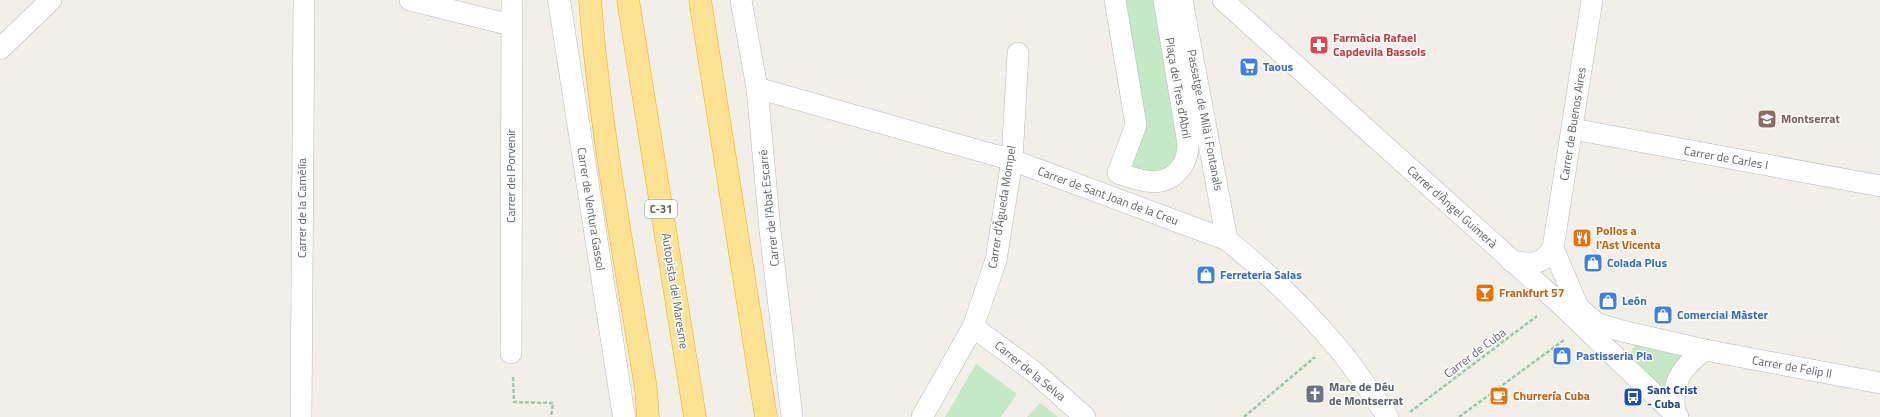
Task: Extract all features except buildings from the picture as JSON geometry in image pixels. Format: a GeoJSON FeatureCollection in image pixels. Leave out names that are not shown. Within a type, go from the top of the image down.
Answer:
{"type":"FeatureCollection","features":[{"type":"Feature","properties":{"kind":"highway"},"geometry":{"type":"LineString","coordinates":[[590,0],[593,42],[613,187],[646,389],[648,417]]}},
{"type":"Feature","properties":{"kind":"highway","name":"Autopista del Maresme"},"geometry":{"type":"LineString","coordinates":[[628,0],[695,417]]}},
{"type":"Feature","properties":{"kind":"highway"},"geometry":{"type":"LineString","coordinates":[[700,0],[766,417]]}},
{"type":"Feature","properties":{"kind":"street"},"geometry":{"type":"LineString","coordinates":[[0,49],[51,0]]}},
{"type":"Feature","properties":{"kind":"street","name":"Carrer de la Camèlia"},"geometry":{"type":"LineString","coordinates":[[301,417],[304,0]]}},
{"type":"Feature","properties":{"kind":"street"},"geometry":{"type":"LineString","coordinates":[[410,0],[511,25]]}},
{"type":"Feature","properties":{"kind":"street","name":"Carrer del Porvenir"},"geometry":{"type":"LineString","coordinates":[[511,353],[512,0]]}},
{"type":"Feature","properties":{"kind":"street","name":"Carrer de Ventura Gassol"},"geometry":{"type":"LineString","coordinates":[[559,0],[624,417]]}},
{"type":"Feature","properties":{"kind":"street","name":"Carrer de l'Abat Escarré"},"geometry":{"type":"LineString","coordinates":[[741,0],[757,88],[770,230],[792,417]]}},
{"type":"Feature","properties":{"kind":"street","name":"Plaça del Tres d'Abril"},"geometry":{"type":"LineString","coordinates":[[1115,0],[1136,125],[1118,173],[1143,181],[1158,182],[1173,176],[1178,172],[1187,157],[1188,148],[1187,134],[1164,0]]}},
{"type":"Feature","properties":{"kind":"street","name":"Passatge de Milà i Fontanals"},"geometry":{"type":"LineString","coordinates":[[1182,0],[1228,240]]}},
{"type":"Feature","properties":{"kind":"street","name":"Carrer d'Àngel Guimerà"},"geometry":{"type":"LineString","coordinates":[[1223,0],[1511,261],[1557,301],[1580,317],[1677,415]]}},
{"type":"Feature","properties":{"kind":"street","name":"Carrer de Buenos Aires"},"geometry":{"type":"LineString","coordinates":[[1552,248],[1592,0]]}},
{"type":"Feature","properties":{"kind":"street","name":"Carrer d'Àgueda Mompel"},"geometry":{"type":"LineString","coordinates":[[922,417],[973,327],[996,260],[1012,160],[1018,53]]}},
{"type":"Feature","properties":{"kind":"street","name":"Carrer de Sant Joan de la Creu"},"geometry":{"type":"LineString","coordinates":[[757,88],[1012,160],[1228,240],[1252,260],[1291,297],[1332,342],[1388,417]]}},
{"type":"Feature","properties":{"kind":"street","name":"Carrer de Carles I"},"geometry":{"type":"LineString","coordinates":[[1572,129],[1880,186]]}},
{"type":"Feature","properties":{"kind":"street"},"geometry":{"type":"LineString","coordinates":[[1511,261],[1531,264],[1545,258],[1552,248]]}},
{"type":"Feature","properties":{"kind":"street"},"geometry":{"type":"LineString","coordinates":[[1552,248],[1580,317]]}},
{"type":"Feature","properties":{"kind":"street","name":"Carrer de Felip II"},"geometry":{"type":"LineString","coordinates":[[1580,317],[1622,332],[1704,350],[1880,383]]}},
{"type":"Feature","properties":{"kind":"street","name":"Carrer de la Selva"},"geometry":{"type":"LineString","coordinates":[[973,327],[1033,371],[1085,417]]}},
{"type":"Feature","properties":{"kind":"street"},"geometry":{"type":"LineString","coordinates":[[1677,415],[1673,398],[1674,388],[1689,361],[1704,350]]}},
{"type":"Feature","properties":{"kind":"path","name":"Carrer de Cuba"},"geometry":{"type":"LineString","coordinates":[[1409,412],[1557,301]]}},
{"type":"Feature","properties":{"kind":"path"},"geometry":{"type":"LineString","coordinates":[[1459,417],[1580,317]]}},
{"type":"Feature","properties":{"kind":"path"},"geometry":{"type":"LineString","coordinates":[[1244,417],[1332,342]]}},
{"type":"Feature","properties":{"kind":"path"},"geometry":{"type":"LineString","coordinates":[[511,353],[514,402],[553,403],[551,417]]}},
{"type":"Feature","properties":{"kind":"green space"},"geometry":{"type":"Polygon","coordinates":[[[1122,0],[1158,0],[1184,150],[1159,179],[1126,168],[1145,119],[1122,0]]]}},
{"type":"Feature","properties":{"kind":"green space"},"geometry":{"type":"Polygon","coordinates":[[[1637,340],[1685,351],[1665,390],[1628,359],[1637,340]]]}},
{"type":"Feature","properties":{"kind":"green space"},"geometry":{"type":"Polygon","coordinates":[[[976,364],[1017,394],[1001,417],[945,417],[976,364]]]}},
{"type":"Feature","properties":{"kind":"green space"},"geometry":{"type":"Polygon","coordinates":[[[1040,403],[1058,417],[1027,417],[1040,403]]]}},
{"type":"Feature","properties":{"kind":"place","name":"Farmàcia Rafael Capdevila Bassols"},"geometry":{"type":"Point","coordinates":[1319,45]}},
{"type":"Feature","properties":{"kind":"place","name":"Taous"},"geometry":{"type":"Point","coordinates":[1249,67]}},
{"type":"Feature","properties":{"kind":"place","name":"Montserrat"},"geometry":{"type":"Point","coordinates":[1767,119]}},
{"type":"Feature","properties":{"kind":"place","name":"Pollos a l'Ast Vicenta"},"geometry":{"type":"Point","coordinates":[1582,238]}},
{"type":"Feature","properties":{"kind":"place","name":"Colada Plus"},"geometry":{"type":"Point","coordinates":[1593,263]}},
{"type":"Feature","properties":{"kind":"place","name":"Ferreteria Salas"},"geometry":{"type":"Point","coordinates":[1206,275]}},
{"type":"Feature","properties":{"kind":"place","name":"Frankfurt 57"},"geometry":{"type":"Point","coordinates":[1485,293]}},
{"type":"Feature","properties":{"kind":"place","name":"León"},"geometry":{"type":"Point","coordinates":[1608,301]}},
{"type":"Feature","properties":{"kind":"place","name":"Comercial Màster"},"geometry":{"type":"Point","coordinates":[1663,315]}},
{"type":"Feature","properties":{"kind":"place","name":"Pastisseria Pla"},"geometry":{"type":"Point","coordinates":[1562,356]}},
{"type":"Feature","properties":{"kind":"place","name":"Mare de Déu de Montserrat"},"geometry":{"type":"Point","coordinates":[1315,394]}},
{"type":"Feature","properties":{"kind":"place","name":"Churrería Cuba"},"geometry":{"type":"Point","coordinates":[1499,396]}},
{"type":"Feature","properties":{"kind":"place","name":"Sant Crist - Cuba"},"geometry":{"type":"Point","coordinates":[1633,397]}}]}
